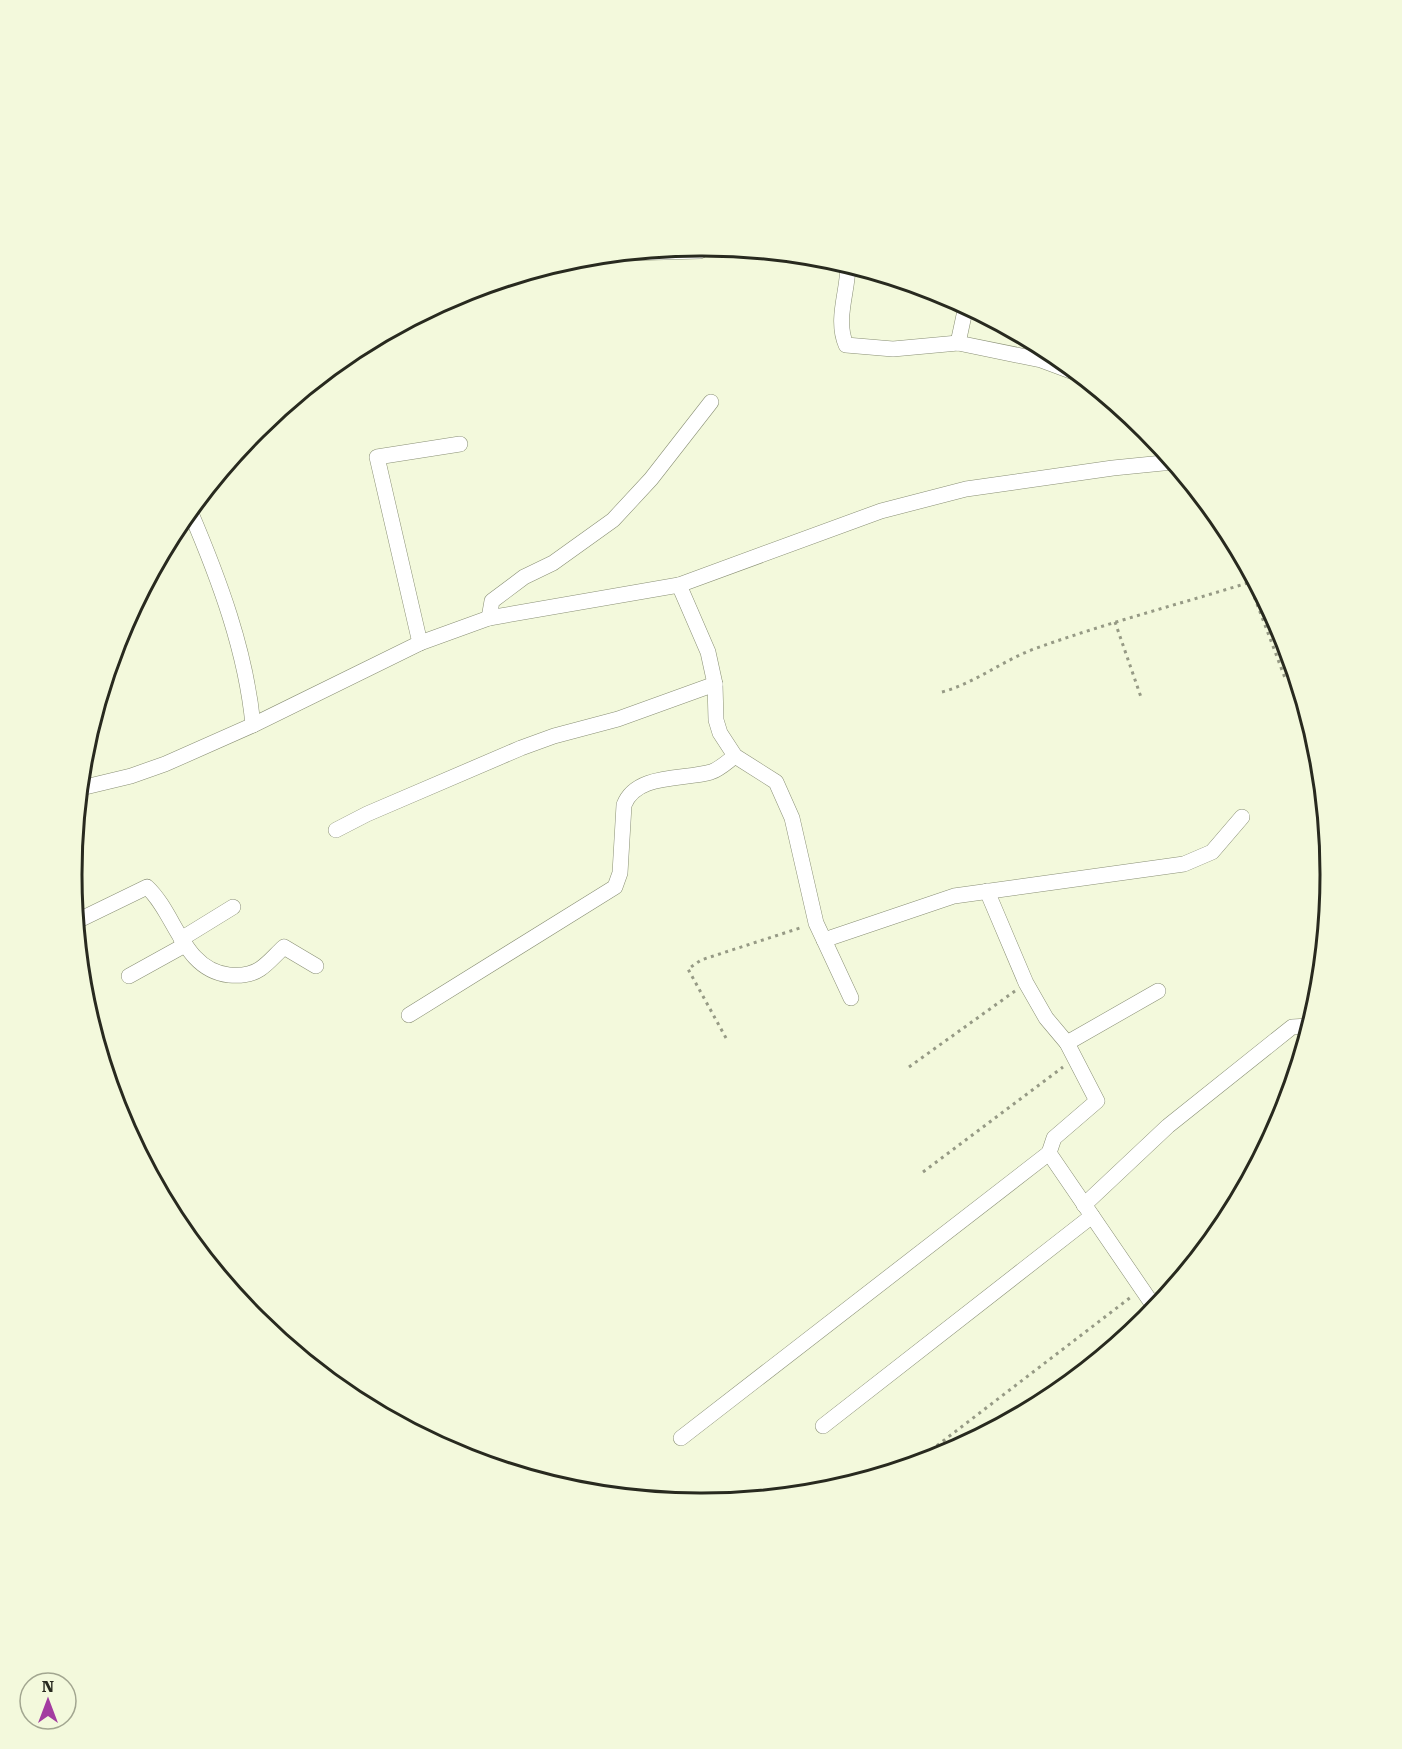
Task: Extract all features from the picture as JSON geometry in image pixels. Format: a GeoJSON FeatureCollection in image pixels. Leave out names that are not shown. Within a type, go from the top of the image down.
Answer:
{"type":"FeatureCollection","features":[{"type":"Feature","properties":{"kind":"street"},"geometry":{"type":"LineString","coordinates":[[847,274],[841,319],[842,336],[846,345],[893,349],[958,343],[1049,363]]}},
{"type":"Feature","properties":{"kind":"street"},"geometry":{"type":"LineString","coordinates":[[958,343],[964,315]]}},
{"type":"Feature","properties":{"kind":"street"},"geometry":{"type":"LineString","coordinates":[[489,618],[492,602],[524,577],[553,563],[613,520],[651,479],[711,402]]}},
{"type":"Feature","properties":{"kind":"street"},"geometry":{"type":"LineString","coordinates":[[420,643],[377,458],[460,444]]}},
{"type":"Feature","properties":{"kind":"street"},"geometry":{"type":"LineString","coordinates":[[89,786],[140,773],[253,725],[420,643],[489,618],[679,585],[871,515],[966,489],[1162,463]]}},
{"type":"Feature","properties":{"kind":"street"},"geometry":{"type":"LineString","coordinates":[[194,521],[238,641],[251,698],[253,725]]}},
{"type":"Feature","properties":{"kind":"street"},"geometry":{"type":"LineString","coordinates":[[679,585],[708,652],[715,684],[716,720],[720,733],[735,756],[776,782],[792,818],[816,923],[851,998]]}},
{"type":"Feature","properties":{"kind":"street"},"geometry":{"type":"LineString","coordinates":[[336,830],[367,814],[521,748],[554,736],[618,719],[715,684]]}},
{"type":"Feature","properties":{"kind":"street"},"geometry":{"type":"LineString","coordinates":[[409,1015],[615,886],[620,873],[624,805],[627,797],[635,789],[647,784],[713,771],[735,756]]}},
{"type":"Feature","properties":{"kind":"street"},"geometry":{"type":"LineString","coordinates":[[825,940],[954,896],[1184,864],[1212,852],[1242,817]]}},
{"type":"Feature","properties":{"kind":"street"},"geometry":{"type":"LineString","coordinates":[[84,917],[147,886],[162,904],[183,942],[204,967],[225,975],[248,974],[259,970],[285,948],[316,966]]}},
{"type":"Feature","properties":{"kind":"street"},"geometry":{"type":"LineString","coordinates":[[681,1438],[1049,1153],[1054,1138],[1097,1101],[1076,1058],[1046,1018],[1026,983],[987,891]]}},
{"type":"Feature","properties":{"kind":"street"},"geometry":{"type":"LineString","coordinates":[[129,976],[233,907]]}},
{"type":"Feature","properties":{"kind":"street"},"geometry":{"type":"LineString","coordinates":[[1066,1042],[1158,991]]}},
{"type":"Feature","properties":{"kind":"street"},"geometry":{"type":"LineString","coordinates":[[823,1426],[1088,1210],[1168,1126],[1292,1027],[1300,1027]]}},
{"type":"Feature","properties":{"kind":"street"},"geometry":{"type":"LineString","coordinates":[[1049,1153],[1149,1300]]}},
{"type":"Feature","properties":{"kind":"path"},"geometry":{"type":"LineString","coordinates":[[942,692],[966,683],[1019,655],[1115,622],[1154,613],[1247,584]]}},
{"type":"Feature","properties":{"kind":"path"},"geometry":{"type":"LineString","coordinates":[[1256,600],[1285,678]]}},
{"type":"Feature","properties":{"kind":"path"},"geometry":{"type":"LineString","coordinates":[[1115,622],[1142,700]]}},
{"type":"Feature","properties":{"kind":"path"},"geometry":{"type":"LineString","coordinates":[[726,1038],[688,969],[701,960],[816,923]]}},
{"type":"Feature","properties":{"kind":"path"},"geometry":{"type":"LineString","coordinates":[[909,1067],[1026,983]]}},
{"type":"Feature","properties":{"kind":"path"},"geometry":{"type":"LineString","coordinates":[[923,1172],[1076,1058]]}},
{"type":"Feature","properties":{"kind":"path"},"geometry":{"type":"LineString","coordinates":[[937,1446],[1142,1289]]}}]}
